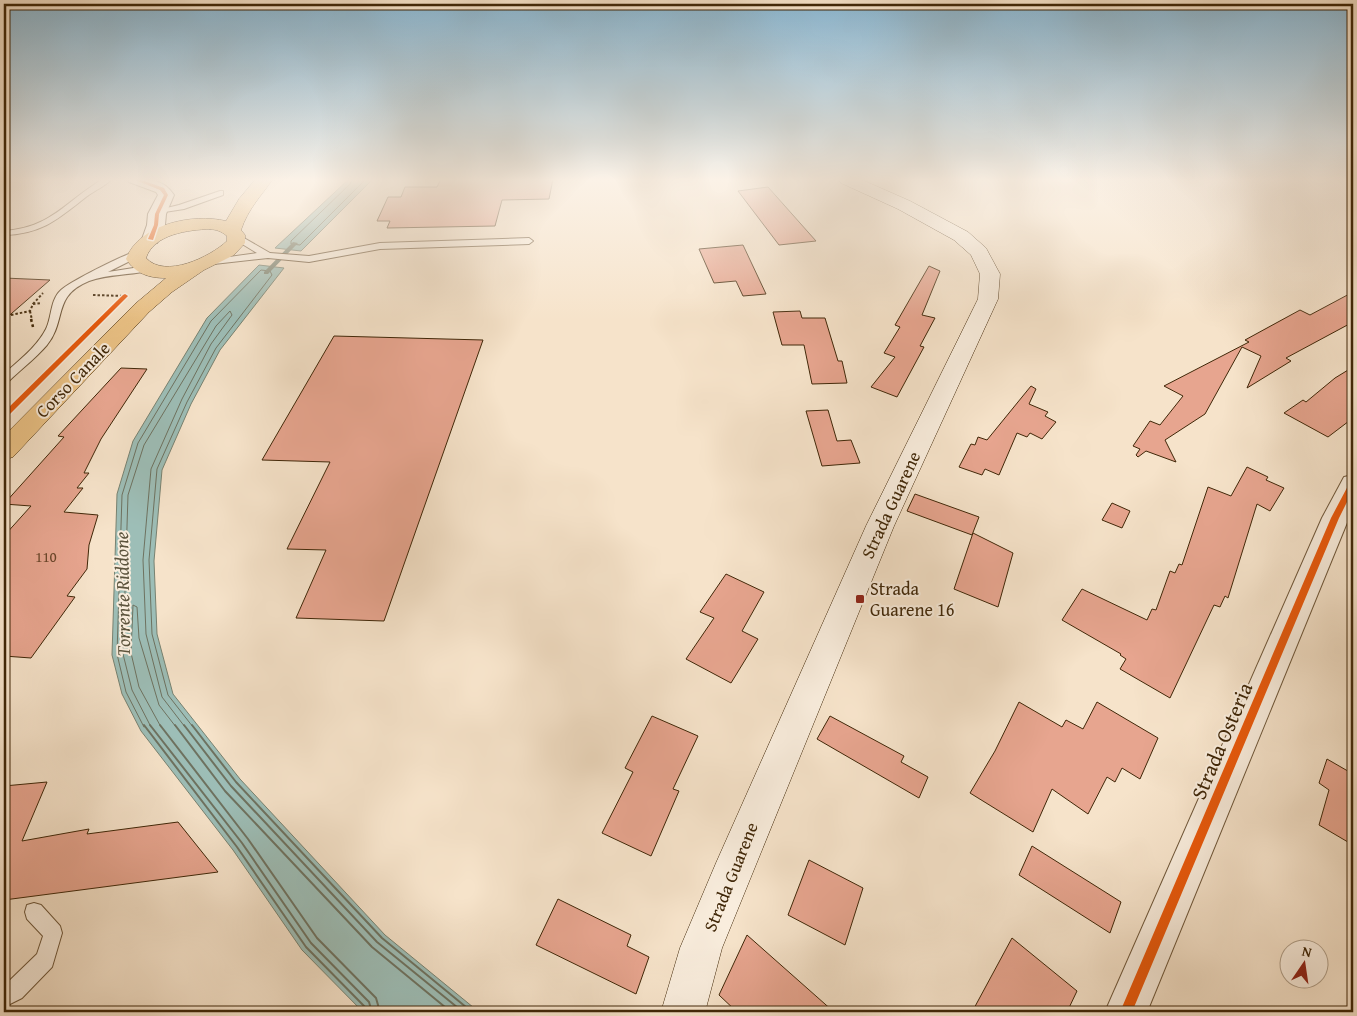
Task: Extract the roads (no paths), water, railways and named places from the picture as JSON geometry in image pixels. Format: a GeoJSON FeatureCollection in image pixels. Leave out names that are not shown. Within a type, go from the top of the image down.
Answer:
{"type":"FeatureCollection","features":[{"type":"Feature","properties":{"kind":"main road","name":"Corso Canale"},"geometry":{"type":"LineString","coordinates":[[4,451],[133,300],[156,280],[145,265],[144,244],[163,233],[187,226]]}},
{"type":"Feature","properties":{"kind":"main road","name":"Corso Canale"},"geometry":{"type":"LineString","coordinates":[[223,226],[235,233]]}},
{"type":"Feature","properties":{"kind":"main road","name":"Corso Canale"},"geometry":{"type":"LineString","coordinates":[[133,300],[165,288],[230,250],[236,243],[236,226]]}},
{"type":"Feature","properties":{"kind":"main road","name":"Strada Guarene"},"geometry":{"type":"LineString","coordinates":[[683,1012],[701,948],[733,868],[880,526],[988,299],[990,274],[979,252],[961,236],[943,226]]}},
{"type":"Feature","properties":{"kind":"main road","name":"Corso Canale"},"geometry":{"type":"LineString","coordinates":[[145,265],[180,271],[202,266]]}},
{"type":"Feature","properties":{"kind":"street"},"geometry":{"type":"LineString","coordinates":[[151,239],[155,226]]}},
{"type":"Feature","properties":{"kind":"street","name":"Strada Osteria"},"geometry":{"type":"LineString","coordinates":[[1126,1012],[1335,518],[1353,484]]}},
{"type":"Feature","properties":{"kind":"lane"},"geometry":{"type":"LineString","coordinates":[[4,233],[30,231],[43,226]]}},
{"type":"Feature","properties":{"kind":"lane"},"geometry":{"type":"LineString","coordinates":[[235,233],[254,249],[268,255]]}},
{"type":"Feature","properties":{"kind":"lane"},"geometry":{"type":"LineString","coordinates":[[202,266],[236,258],[268,255],[309,259],[380,246],[530,241]]}},
{"type":"Feature","properties":{"kind":"lane"},"geometry":{"type":"LineString","coordinates":[[4,380],[43,343],[52,328],[59,300],[64,292],[86,279],[145,265]]}},
{"type":"Feature","properties":{"kind":"lane"},"geometry":{"type":"LineString","coordinates":[[86,279],[145,265]]}},
{"type":"Feature","properties":{"kind":"lane"},"geometry":{"type":"LineString","coordinates":[[4,997],[15,991],[45,960],[54,933],[34,912]]}},
{"type":"Feature","properties":{"kind":"water"},"geometry":{"type":"Polygon","coordinates":[[[298,226],[326,226],[301,251],[275,248],[298,226]]]}},
{"type":"Feature","properties":{"kind":"water"},"geometry":{"type":"Polygon","coordinates":[[[259,265],[284,268],[220,350],[191,404],[162,470],[154,561],[157,634],[173,694],[240,779],[385,935],[479,1012],[363,1012],[302,950],[233,850],[141,731],[122,694],[112,655],[117,494],[133,441],[207,318],[259,265]]]}},
{"type":"Feature","properties":{"kind":"waterway","name":"Torrente Riddone"},"geometry":{"type":"LineString","coordinates":[[266,273],[295,243]]}},
{"type":"Feature","properties":{"kind":"place","name":"Strada Guarene 16"},"geometry":{"type":"Point","coordinates":[860,599]}}]}
